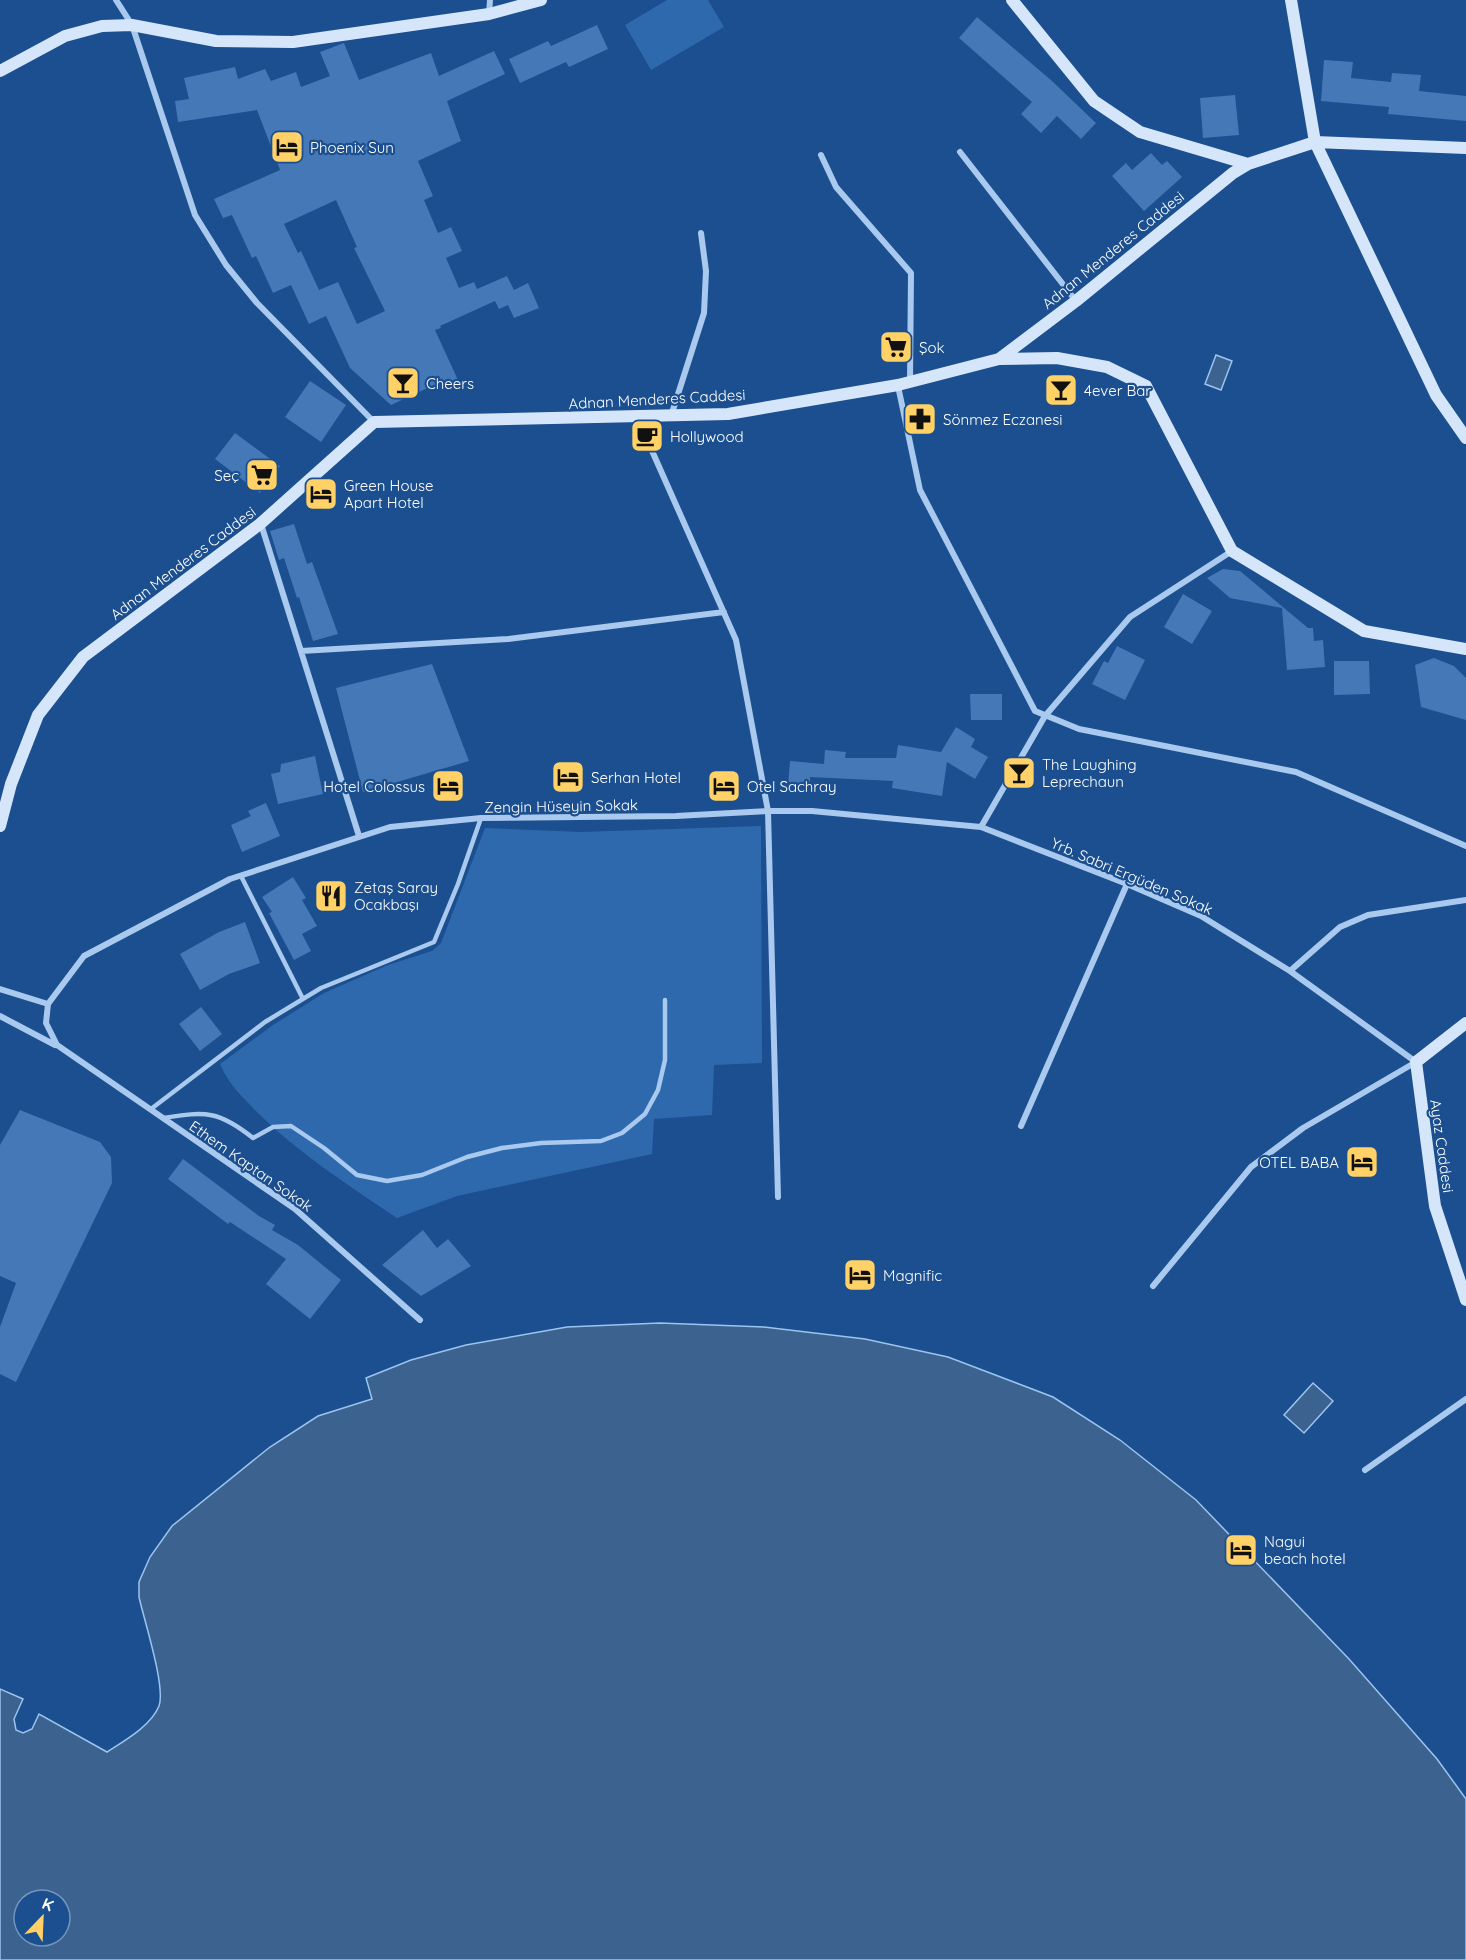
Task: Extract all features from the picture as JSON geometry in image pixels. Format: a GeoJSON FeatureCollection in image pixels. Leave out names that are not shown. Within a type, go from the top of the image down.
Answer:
{"type":"FeatureCollection","features":[{"type":"Feature","properties":{"kind":"street"},"geometry":{"type":"LineString","coordinates":[[116,0],[132,25],[195,215],[219,255],[256,303],[374,422]]}},
{"type":"Feature","properties":{"kind":"street"},"geometry":{"type":"LineString","coordinates":[[489,14],[490,0]]}},
{"type":"Feature","properties":{"kind":"street"},"geometry":{"type":"LineString","coordinates":[[0,72],[65,36],[102,26],[132,25],[216,41],[293,42],[489,14],[541,0]]}},
{"type":"Feature","properties":{"kind":"street"},"geometry":{"type":"LineString","coordinates":[[1012,0],[1094,101],[1140,132],[1248,164]]}},
{"type":"Feature","properties":{"kind":"street"},"geometry":{"type":"LineString","coordinates":[[1291,0],[1315,142],[1436,395],[1466,438]]}},
{"type":"Feature","properties":{"kind":"street","name":"Adnan Menderes Caddesi"},"geometry":{"type":"LineString","coordinates":[[0,826],[11,784],[38,715],[83,657],[260,524],[374,422],[728,414],[904,383],[999,359],[1076,301],[1233,173],[1248,164],[1315,142],[1466,148]]}},
{"type":"Feature","properties":{"kind":"street"},"geometry":{"type":"LineString","coordinates":[[960,152],[1076,301]]}},
{"type":"Feature","properties":{"kind":"street"},"geometry":{"type":"LineString","coordinates":[[821,155],[836,187],[911,273],[904,383],[920,490],[1035,711],[1079,729],[1296,772],[1466,846]]}},
{"type":"Feature","properties":{"kind":"street"},"geometry":{"type":"LineString","coordinates":[[671,417],[704,313],[706,271],[700,233]]}},
{"type":"Feature","properties":{"kind":"street"},"geometry":{"type":"LineString","coordinates":[[999,359],[1057,358],[1107,367],[1146,386],[1232,551],[1364,631],[1466,649]]}},
{"type":"Feature","properties":{"kind":"street"},"geometry":{"type":"LineString","coordinates":[[637,417],[736,640],[768,811],[777,1197]]}},
{"type":"Feature","properties":{"kind":"street"},"geometry":{"type":"LineString","coordinates":[[260,524],[359,836]]}},
{"type":"Feature","properties":{"kind":"street"},"geometry":{"type":"LineString","coordinates":[[981,827],[1045,716],[1130,618],[1232,551]]}},
{"type":"Feature","properties":{"kind":"street"},"geometry":{"type":"LineString","coordinates":[[301,651],[508,639],[724,612]]}},
{"type":"Feature","properties":{"kind":"street","name":"Zengin Hüseyin Sokak"},"geometry":{"type":"LineString","coordinates":[[48,1004],[84,956],[230,879],[390,827],[481,818],[676,816],[812,811],[981,827]]}},
{"type":"Feature","properties":{"kind":"street","name":"Yrb. Sabri Ergüden Sokak"},"geometry":{"type":"LineString","coordinates":[[981,827],[1127,884],[1201,916],[1290,971],[1416,1062]]}},
{"type":"Feature","properties":{"kind":"street"},"geometry":{"type":"LineString","coordinates":[[1021,1126],[1127,884]]}},
{"type":"Feature","properties":{"kind":"street"},"geometry":{"type":"LineString","coordinates":[[1290,971],[1340,927],[1368,915],[1466,900]]}},
{"type":"Feature","properties":{"kind":"street"},"geometry":{"type":"LineString","coordinates":[[0,988],[48,1004],[46,1023],[57,1045]]}},
{"type":"Feature","properties":{"kind":"street","name":"Ethem Kaptan Sokak"},"geometry":{"type":"LineString","coordinates":[[0,1016],[57,1045],[295,1209],[420,1320]]}},
{"type":"Feature","properties":{"kind":"street"},"geometry":{"type":"LineString","coordinates":[[1153,1286],[1251,1167],[1303,1128],[1416,1062],[1466,1023]]}},
{"type":"Feature","properties":{"kind":"street","name":"Ayaz Caddesi"},"geometry":{"type":"LineString","coordinates":[[1416,1062],[1435,1206],[1466,1300]]}},
{"type":"Feature","properties":{"kind":"street"},"geometry":{"type":"LineString","coordinates":[[1365,1470],[1466,1399]]}},
{"type":"Feature","properties":{"kind":"lane"},"geometry":{"type":"LineString","coordinates":[[151,1109],[265,1022],[321,988],[434,942],[458,884],[481,818]]}},
{"type":"Feature","properties":{"kind":"lane"},"geometry":{"type":"LineString","coordinates":[[241,876],[303,999]]}},
{"type":"Feature","properties":{"kind":"lane"},"geometry":{"type":"LineString","coordinates":[[164,1118],[195,1113],[218,1116],[253,1138],[273,1127],[291,1126],[324,1148],[357,1175],[387,1181],[422,1175],[467,1157],[502,1148],[541,1143],[601,1141],[622,1133],[645,1114],[658,1090],[665,1060],[665,1000]]}},
{"type":"Feature","properties":{"kind":"shaded area"},"geometry":{"type":"Polygon","coordinates":[[[667,0],[708,0],[724,27],[651,70],[625,25],[667,0]]]}},
{"type":"Feature","properties":{"kind":"shaded area"},"geometry":{"type":"Polygon","coordinates":[[[1216,355],[1232,361],[1221,390],[1205,384],[1216,355]]]}},
{"type":"Feature","properties":{"kind":"shaded area"},"geometry":{"type":"Polygon","coordinates":[[[761,826],[762,1063],[714,1065],[712,1115],[654,1119],[652,1154],[457,1196],[397,1218],[289,1141],[236,1089],[220,1064],[273,1025],[324,993],[388,965],[432,951],[441,943],[485,828],[581,832],[761,826]]]}},
{"type":"Feature","properties":{"kind":"shaded area"},"geometry":{"type":"Polygon","coordinates":[[[660,1323],[764,1327],[865,1339],[948,1357],[1053,1397],[1120,1440],[1196,1500],[1349,1659],[1437,1759],[1466,1799],[1466,1960],[0,1960],[0,1689],[23,1699],[14,1719],[16,1730],[23,1733],[32,1729],[39,1714],[107,1752],[136,1732],[155,1713],[160,1697],[154,1653],[139,1597],[139,1582],[150,1557],[172,1526],[270,1447],[318,1416],[372,1399],[366,1378],[411,1360],[466,1345],[567,1327],[660,1323]]]}},
{"type":"Feature","properties":{"kind":"shaded area"},"geometry":{"type":"Polygon","coordinates":[[[1313,1383],[1333,1401],[1304,1433],[1284,1415],[1313,1383]]]}},
{"type":"Feature","properties":{"kind":"building"},"geometry":{"type":"Polygon","coordinates":[[[977,17],[1052,81],[1096,123],[1081,139],[1057,116],[1041,133],[1021,114],[1032,102],[959,38],[977,17]]]}},
{"type":"Feature","properties":{"kind":"building"},"geometry":{"type":"Polygon","coordinates":[[[597,25],[608,49],[569,67],[566,62],[520,83],[509,59],[548,41],[551,46],[597,25]]]}},
{"type":"Feature","properties":{"kind":"building"},"geometry":{"type":"Polygon","coordinates":[[[344,43],[359,80],[431,53],[439,76],[494,51],[505,74],[447,101],[461,141],[418,161],[433,196],[424,200],[438,233],[451,227],[462,251],[446,258],[459,288],[474,282],[477,289],[507,276],[514,290],[528,283],[539,308],[514,318],[508,305],[499,309],[495,301],[440,326],[441,328],[435,330],[458,380],[436,390],[434,385],[391,405],[350,368],[326,316],[309,324],[291,285],[273,293],[256,256],[252,258],[232,215],[223,218],[214,199],[280,170],[257,110],[178,122],[175,101],[189,99],[184,78],[235,67],[238,79],[265,69],[271,81],[296,72],[301,87],[330,76],[320,52],[344,43]],[[336,200],[284,224],[298,253],[301,251],[319,290],[338,282],[357,324],[385,311],[354,248],[357,247],[336,200]]]}},
{"type":"Feature","properties":{"kind":"building"},"geometry":{"type":"Polygon","coordinates":[[[1324,60],[1353,62],[1351,78],[1391,82],[1392,73],[1421,75],[1419,91],[1466,96],[1466,121],[1388,114],[1389,107],[1321,101],[1324,60]]]}},
{"type":"Feature","properties":{"kind":"building"},"geometry":{"type":"Polygon","coordinates":[[[1235,95],[1239,135],[1203,138],[1200,98],[1235,95]]]}},
{"type":"Feature","properties":{"kind":"building"},"geometry":{"type":"Polygon","coordinates":[[[1151,153],[1162,165],[1167,161],[1182,177],[1144,211],[1112,176],[1126,163],[1132,170],[1151,153]]]}},
{"type":"Feature","properties":{"kind":"building"},"geometry":{"type":"Polygon","coordinates":[[[310,381],[346,405],[321,442],[285,417],[310,381]]]}},
{"type":"Feature","properties":{"kind":"building"},"geometry":{"type":"Polygon","coordinates":[[[235,433],[280,466],[260,493],[215,459],[235,433]]]}},
{"type":"Feature","properties":{"kind":"building"},"geometry":{"type":"Polygon","coordinates":[[[294,524],[307,564],[312,562],[338,634],[313,641],[284,558],[279,560],[270,531],[294,524]]]}},
{"type":"Feature","properties":{"kind":"building"},"geometry":{"type":"Polygon","coordinates":[[[1223,569],[1240,571],[1308,628],[1313,628],[1314,641],[1323,640],[1325,667],[1287,670],[1282,608],[1230,598],[1207,578],[1223,569]]]}},
{"type":"Feature","properties":{"kind":"building"},"geometry":{"type":"Polygon","coordinates":[[[1183,594],[1212,611],[1192,644],[1164,627],[1183,594]]]}},
{"type":"Feature","properties":{"kind":"building"},"geometry":{"type":"Polygon","coordinates":[[[1117,646],[1145,660],[1125,700],[1092,684],[1104,661],[1108,663],[1117,646]]]}},
{"type":"Feature","properties":{"kind":"building"},"geometry":{"type":"Polygon","coordinates":[[[1434,658],[1454,666],[1466,678],[1466,720],[1421,707],[1415,665],[1434,658]]]}},
{"type":"Feature","properties":{"kind":"building"},"geometry":{"type":"Polygon","coordinates":[[[1334,661],[1369,661],[1370,694],[1334,695],[1334,661]]]}},
{"type":"Feature","properties":{"kind":"building"},"geometry":{"type":"Polygon","coordinates":[[[432,664],[469,761],[363,792],[336,688],[432,664]]]}},
{"type":"Feature","properties":{"kind":"building"},"geometry":{"type":"Polygon","coordinates":[[[970,694],[1002,694],[1002,720],[971,720],[970,694]]]}},
{"type":"Feature","properties":{"kind":"building"},"geometry":{"type":"Polygon","coordinates":[[[956,727],[975,739],[971,747],[988,757],[975,779],[947,762],[942,796],[892,788],[893,781],[810,777],[810,787],[788,785],[790,761],[824,764],[825,750],[846,752],[845,758],[896,758],[898,745],[941,752],[956,727]]]}},
{"type":"Feature","properties":{"kind":"building"},"geometry":{"type":"Polygon","coordinates":[[[315,756],[323,794],[278,804],[271,774],[280,772],[281,764],[315,756]]]}},
{"type":"Feature","properties":{"kind":"building"},"geometry":{"type":"Polygon","coordinates":[[[266,803],[280,836],[242,852],[231,825],[251,816],[248,811],[266,803]]]}},
{"type":"Feature","properties":{"kind":"building"},"geometry":{"type":"Polygon","coordinates":[[[293,877],[306,898],[302,900],[317,926],[302,934],[311,951],[294,960],[269,913],[272,912],[262,897],[293,877]]]}},
{"type":"Feature","properties":{"kind":"building"},"geometry":{"type":"Polygon","coordinates":[[[245,922],[260,963],[229,974],[200,990],[180,954],[219,932],[245,922]]]}},
{"type":"Feature","properties":{"kind":"building"},"geometry":{"type":"Polygon","coordinates":[[[201,1007],[222,1034],[200,1051],[179,1024],[201,1007]]]}},
{"type":"Feature","properties":{"kind":"building"},"geometry":{"type":"Polygon","coordinates":[[[20,1110],[100,1142],[111,1157],[112,1183],[16,1382],[0,1374],[0,1327],[16,1283],[0,1276],[0,1145],[20,1110]]]}},
{"type":"Feature","properties":{"kind":"building"},"geometry":{"type":"Polygon","coordinates":[[[183,1159],[259,1216],[275,1225],[272,1230],[298,1245],[341,1280],[310,1319],[266,1284],[286,1259],[230,1222],[228,1224],[168,1179],[183,1159]]]}},
{"type":"Feature","properties":{"kind":"building"},"geometry":{"type":"Polygon","coordinates":[[[423,1230],[437,1248],[448,1239],[471,1266],[421,1296],[382,1265],[423,1230]]]}},
{"type":"Feature","properties":{"kind":"place","name":"Phoenix Sun"},"geometry":{"type":"Point","coordinates":[287,147]}},
{"type":"Feature","properties":{"kind":"place","name":"Şok"},"geometry":{"type":"Point","coordinates":[896,347]}},
{"type":"Feature","properties":{"kind":"place","name":"Cheers"},"geometry":{"type":"Point","coordinates":[403,383]}},
{"type":"Feature","properties":{"kind":"place","name":"4ever Bar"},"geometry":{"type":"Point","coordinates":[1061,390]}},
{"type":"Feature","properties":{"kind":"place","name":"Sönmez Eczanesi"},"geometry":{"type":"Point","coordinates":[920,419]}},
{"type":"Feature","properties":{"kind":"place","name":"Hollywood"},"geometry":{"type":"Point","coordinates":[647,436]}},
{"type":"Feature","properties":{"kind":"place","name":"Seç"},"geometry":{"type":"Point","coordinates":[262,475]}},
{"type":"Feature","properties":{"kind":"place","name":"Green House Apart Hotel"},"geometry":{"type":"Point","coordinates":[321,494]}},
{"type":"Feature","properties":{"kind":"place","name":"The Laughing Leprechaun"},"geometry":{"type":"Point","coordinates":[1019,773]}},
{"type":"Feature","properties":{"kind":"place","name":"Serhan Hotel"},"geometry":{"type":"Point","coordinates":[568,777]}},
{"type":"Feature","properties":{"kind":"place","name":"Hotel Colossus"},"geometry":{"type":"Point","coordinates":[448,786]}},
{"type":"Feature","properties":{"kind":"place","name":"Otel Sachray"},"geometry":{"type":"Point","coordinates":[724,786]}},
{"type":"Feature","properties":{"kind":"place","name":"Zetaş Saray Ocakbaşı"},"geometry":{"type":"Point","coordinates":[331,896]}},
{"type":"Feature","properties":{"kind":"place","name":"OTEL BABA"},"geometry":{"type":"Point","coordinates":[1362,1162]}},
{"type":"Feature","properties":{"kind":"place","name":"Magnific"},"geometry":{"type":"Point","coordinates":[860,1275]}},
{"type":"Feature","properties":{"kind":"place","name":"Nagui beach hotel"},"geometry":{"type":"Point","coordinates":[1241,1550]}}]}
